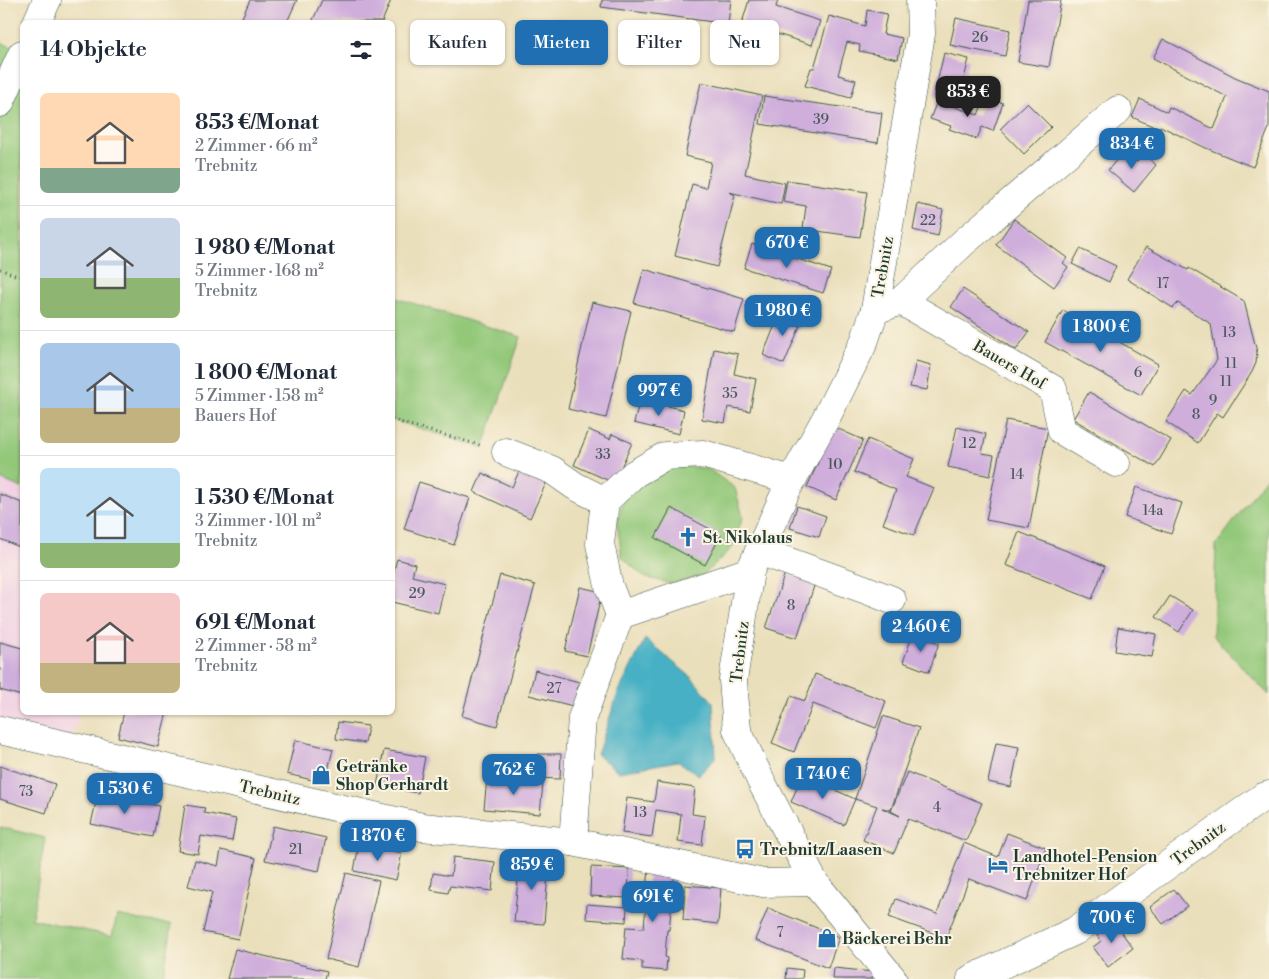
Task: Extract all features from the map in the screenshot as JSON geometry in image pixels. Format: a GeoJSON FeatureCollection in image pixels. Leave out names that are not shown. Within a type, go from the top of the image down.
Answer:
{"type":"FeatureCollection","features":[{"type":"Feature","properties":{"kind":"street"},"geometry":{"type":"LineString","coordinates":[[38,20],[47,0]]}},
{"type":"Feature","properties":{"kind":"street","name":"Trebnitz"},"geometry":{"type":"LineString","coordinates":[[893,979],[814,882],[761,781],[737,730],[733,680],[754,561],[791,480],[826,418],[864,342],[874,310],[921,34],[920,0]]}},
{"type":"Feature","properties":{"kind":"street"},"geometry":{"type":"LineString","coordinates":[[0,103],[20,58]]}},
{"type":"Feature","properties":{"kind":"street","name":"Trebnitz"},"geometry":{"type":"LineString","coordinates":[[874,310],[901,301],[964,242],[1118,110]]}},
{"type":"Feature","properties":{"kind":"street","name":"Bauers Hof"},"geometry":{"type":"LineString","coordinates":[[901,301],[1054,389],[1062,431],[1116,463]]}},
{"type":"Feature","properties":{"kind":"street"},"geometry":{"type":"LineString","coordinates":[[506,452],[552,470],[575,486],[605,501]]}},
{"type":"Feature","properties":{"kind":"street"},"geometry":{"type":"LineString","coordinates":[[572,842],[582,718],[620,615],[609,586],[600,544],[605,501],[634,474],[665,456],[703,454],[791,480]]}},
{"type":"Feature","properties":{"kind":"street"},"geometry":{"type":"LineString","coordinates":[[620,615],[754,561],[864,589],[892,600]]}},
{"type":"Feature","properties":{"kind":"street","name":"Trebnitz"},"geometry":{"type":"LineString","coordinates":[[0,730],[422,827],[572,842],[764,883],[814,882]]}},
{"type":"Feature","properties":{"kind":"street","name":"Trebnitz"},"geometry":{"type":"LineString","coordinates":[[971,979],[1075,931],[1263,796],[1269,795]]}},
{"type":"Feature","properties":{"kind":"path"},"geometry":{"type":"LineString","coordinates":[[0,269],[20,277]]}},
{"type":"Feature","properties":{"kind":"path"},"geometry":{"type":"LineString","coordinates":[[395,421],[506,452]]}},
{"type":"Feature","properties":{"kind":"shaded area"},"geometry":{"type":"Polygon","coordinates":[[[0,478],[20,486],[20,715],[79,715],[72,738],[0,721],[0,478]]]}},
{"type":"Feature","properties":{"kind":"green space"},"geometry":{"type":"Polygon","coordinates":[[[0,42],[20,50],[20,487],[0,479],[0,42]]]}},
{"type":"Feature","properties":{"kind":"green space"},"geometry":{"type":"Polygon","coordinates":[[[395,298],[521,337],[483,448],[395,421],[395,298]]]}},
{"type":"Feature","properties":{"kind":"green space"},"geometry":{"type":"Polygon","coordinates":[[[672,464],[708,469],[735,488],[743,517],[732,548],[702,576],[671,584],[644,577],[622,557],[617,523],[624,498],[672,464]]]}},
{"type":"Feature","properties":{"kind":"green space"},"geometry":{"type":"Polygon","coordinates":[[[1269,474],[1269,695],[1213,636],[1216,545],[1269,474]]]}},
{"type":"Feature","properties":{"kind":"green space"},"geometry":{"type":"Polygon","coordinates":[[[0,827],[45,838],[32,919],[112,936],[117,915],[149,922],[172,924],[163,979],[0,979],[0,827]]]}},
{"type":"Feature","properties":{"kind":"water"},"geometry":{"type":"Polygon","coordinates":[[[645,639],[690,676],[713,702],[716,757],[699,775],[677,761],[619,772],[597,755],[618,693],[645,639]]]}},
{"type":"Feature","properties":{"kind":"building"},"geometry":{"type":"Polygon","coordinates":[[[250,0],[297,0],[288,20],[241,20],[250,0]]]}},
{"type":"Feature","properties":{"kind":"building"},"geometry":{"type":"Polygon","coordinates":[[[322,0],[391,0],[383,20],[313,20],[322,0]]]}},
{"type":"Feature","properties":{"kind":"building"},"geometry":{"type":"Polygon","coordinates":[[[602,0],[731,0],[728,20],[710,20],[710,22],[601,7],[602,0]]]}},
{"type":"Feature","properties":{"kind":"building"},"geometry":{"type":"Polygon","coordinates":[[[749,0],[778,0],[776,7],[820,21],[812,45],[779,35],[779,20],[743,20],[749,0]]]}},
{"type":"Feature","properties":{"kind":"building"},"geometry":{"type":"Polygon","coordinates":[[[1028,0],[1061,0],[1049,67],[1018,62],[1028,0]]]}},
{"type":"Feature","properties":{"kind":"building"},"geometry":{"type":"Polygon","coordinates":[[[867,10],[887,14],[883,34],[902,38],[898,59],[859,51],[860,45],[847,42],[838,75],[856,80],[851,98],[805,86],[811,68],[814,68],[829,16],[865,26],[867,10]]]}},
{"type":"Feature","properties":{"kind":"building"},"geometry":{"type":"Polygon","coordinates":[[[956,18],[1010,30],[1005,56],[950,45],[956,18]]]}},
{"type":"Feature","properties":{"kind":"building"},"geometry":{"type":"Polygon","coordinates":[[[1163,39],[1235,77],[1269,91],[1269,128],[1253,167],[1206,148],[1160,126],[1159,129],[1132,117],[1140,99],[1167,112],[1169,107],[1214,129],[1227,97],[1153,58],[1163,39]]]}},
{"type":"Feature","properties":{"kind":"building"},"geometry":{"type":"Polygon","coordinates":[[[944,53],[969,59],[958,102],[934,96],[944,53]]]}},
{"type":"Feature","properties":{"kind":"building"},"geometry":{"type":"Polygon","coordinates":[[[701,82],[762,96],[745,174],[785,183],[781,204],[729,192],[735,195],[717,267],[675,256],[692,184],[706,188],[711,162],[685,156],[701,82]]]}},
{"type":"Feature","properties":{"kind":"building"},"geometry":{"type":"Polygon","coordinates":[[[764,96],[882,113],[878,143],[760,124],[764,96]]]}},
{"type":"Feature","properties":{"kind":"building"},"geometry":{"type":"Polygon","coordinates":[[[985,97],[1003,103],[993,131],[982,127],[977,139],[949,129],[951,126],[930,119],[937,101],[978,115],[985,97]]]}},
{"type":"Feature","properties":{"kind":"building"},"geometry":{"type":"Polygon","coordinates":[[[1027,103],[1051,127],[1024,154],[1000,129],[1027,103]]]}},
{"type":"Feature","properties":{"kind":"building"},"geometry":{"type":"Polygon","coordinates":[[[1124,151],[1137,162],[1144,154],[1156,165],[1134,192],[1108,170],[1124,151]]]}},
{"type":"Feature","properties":{"kind":"building"},"geometry":{"type":"Polygon","coordinates":[[[787,180],[867,192],[860,237],[803,229],[806,206],[783,202],[787,180]]]}},
{"type":"Feature","properties":{"kind":"building"},"geometry":{"type":"Polygon","coordinates":[[[918,204],[943,210],[938,236],[913,230],[918,204]]]}},
{"type":"Feature","properties":{"kind":"building"},"geometry":{"type":"Polygon","coordinates":[[[1014,219],[1067,258],[1063,263],[1068,267],[1054,287],[996,245],[1014,219]]]}},
{"type":"Feature","properties":{"kind":"building"},"geometry":{"type":"Polygon","coordinates":[[[752,244],[831,270],[823,293],[744,268],[752,244]]]}},
{"type":"Feature","properties":{"kind":"building"},"geometry":{"type":"Polygon","coordinates":[[[1146,247],[1188,270],[1189,268],[1244,301],[1257,352],[1256,363],[1223,417],[1217,413],[1198,443],[1166,422],[1186,391],[1192,395],[1217,360],[1211,324],[1178,303],[1173,308],[1127,279],[1146,247]]]}},
{"type":"Feature","properties":{"kind":"building"},"geometry":{"type":"Polygon","coordinates":[[[1080,249],[1116,266],[1109,282],[1072,264],[1080,249]]]}},
{"type":"Feature","properties":{"kind":"building"},"geometry":{"type":"Polygon","coordinates":[[[644,269],[744,299],[734,332],[634,303],[644,269]]]}},
{"type":"Feature","properties":{"kind":"building"},"geometry":{"type":"Polygon","coordinates":[[[963,289],[1029,332],[1016,350],[951,307],[963,289]]]}},
{"type":"Feature","properties":{"kind":"building"},"geometry":{"type":"Polygon","coordinates":[[[592,302],[631,311],[606,418],[568,409],[592,302]]]}},
{"type":"Feature","properties":{"kind":"building"},"geometry":{"type":"Polygon","coordinates":[[[781,310],[803,319],[784,364],[763,355],[781,310]]]}},
{"type":"Feature","properties":{"kind":"building"},"geometry":{"type":"Polygon","coordinates":[[[1063,310],[1158,364],[1141,395],[1045,342],[1063,310]]]}},
{"type":"Feature","properties":{"kind":"building"},"geometry":{"type":"Polygon","coordinates":[[[714,349],[738,354],[734,374],[756,379],[750,411],[728,407],[725,423],[702,419],[714,349]]]}},
{"type":"Feature","properties":{"kind":"building"},"geometry":{"type":"Polygon","coordinates":[[[916,361],[931,365],[927,390],[910,387],[916,361]]]}},
{"type":"Feature","properties":{"kind":"building"},"geometry":{"type":"Polygon","coordinates":[[[1089,392],[1171,440],[1155,467],[1073,419],[1089,392]]]}},
{"type":"Feature","properties":{"kind":"building"},"geometry":{"type":"Polygon","coordinates":[[[640,399],[684,410],[679,434],[634,423],[640,399]]]}},
{"type":"Feature","properties":{"kind":"building"},"geometry":{"type":"Polygon","coordinates":[[[1006,420],[1048,428],[1029,528],[986,520],[1006,420]]]}},
{"type":"Feature","properties":{"kind":"building"},"geometry":{"type":"Polygon","coordinates":[[[834,427],[863,440],[836,500],[807,487],[834,427]]]}},
{"type":"Feature","properties":{"kind":"building"},"geometry":{"type":"Polygon","coordinates":[[[957,427],[986,434],[982,453],[994,455],[990,476],[948,467],[957,427]]]}},
{"type":"Feature","properties":{"kind":"building"},"geometry":{"type":"Polygon","coordinates":[[[589,430],[610,439],[612,434],[632,443],[614,483],[574,465],[589,430]]]}},
{"type":"Feature","properties":{"kind":"building"},"geometry":{"type":"Polygon","coordinates":[[[868,439],[914,459],[906,477],[934,488],[914,535],[883,524],[896,490],[854,472],[868,439]]]}},
{"type":"Feature","properties":{"kind":"building"},"geometry":{"type":"Polygon","coordinates":[[[521,467],[548,479],[530,518],[474,492],[482,473],[512,487],[521,467]]]}},
{"type":"Feature","properties":{"kind":"building"},"geometry":{"type":"Polygon","coordinates":[[[419,482],[470,498],[454,545],[404,529],[419,482]]]}},
{"type":"Feature","properties":{"kind":"building"},"geometry":{"type":"Polygon","coordinates":[[[1136,487],[1182,503],[1171,534],[1125,517],[1136,487]]]}},
{"type":"Feature","properties":{"kind":"building"},"geometry":{"type":"Polygon","coordinates":[[[0,494],[20,502],[20,547],[0,539],[0,494]]]}},
{"type":"Feature","properties":{"kind":"building"},"geometry":{"type":"Polygon","coordinates":[[[797,506],[826,516],[819,537],[790,528],[797,506]]]}},
{"type":"Feature","properties":{"kind":"building","name":"St. Nikolaus"},"geometry":{"type":"Polygon","coordinates":[[[671,508],[721,535],[705,565],[655,538],[671,508]]]}},
{"type":"Feature","properties":{"kind":"building"},"geometry":{"type":"Polygon","coordinates":[[[1019,532],[1105,566],[1092,599],[1006,565],[1019,532]]]}},
{"type":"Feature","properties":{"kind":"building"},"geometry":{"type":"Polygon","coordinates":[[[397,559],[415,564],[412,576],[445,584],[438,613],[395,603],[395,567],[397,559]]]}},
{"type":"Feature","properties":{"kind":"building"},"geometry":{"type":"Polygon","coordinates":[[[785,573],[815,583],[797,638],[766,628],[785,573]]]}},
{"type":"Feature","properties":{"kind":"building"},"geometry":{"type":"Polygon","coordinates":[[[500,575],[535,585],[497,726],[462,716],[500,575]]]}},
{"type":"Feature","properties":{"kind":"building"},"geometry":{"type":"Polygon","coordinates":[[[580,587],[602,592],[587,656],[565,651],[580,587]]]}},
{"type":"Feature","properties":{"kind":"building"},"geometry":{"type":"Polygon","coordinates":[[[1170,596],[1193,610],[1179,632],[1156,617],[1170,596]]]}},
{"type":"Feature","properties":{"kind":"building"},"geometry":{"type":"Polygon","coordinates":[[[1118,627],[1156,634],[1152,657],[1115,651],[1118,627]]]}},
{"type":"Feature","properties":{"kind":"building"},"geometry":{"type":"Polygon","coordinates":[[[913,634],[939,643],[929,672],[903,662],[913,634]]]}},
{"type":"Feature","properties":{"kind":"building"},"geometry":{"type":"Polygon","coordinates":[[[0,642],[20,647],[20,695],[0,690],[0,642]]]}},
{"type":"Feature","properties":{"kind":"building"},"geometry":{"type":"Polygon","coordinates":[[[535,670],[579,682],[573,706],[529,695],[535,670]]]}},
{"type":"Feature","properties":{"kind":"building"},"geometry":{"type":"Polygon","coordinates":[[[815,674],[886,701],[876,728],[813,704],[794,752],[772,743],[791,696],[805,701],[815,674]]]}},
{"type":"Feature","properties":{"kind":"building"},"geometry":{"type":"Polygon","coordinates":[[[123,715],[166,715],[158,747],[118,737],[123,715]]]}},
{"type":"Feature","properties":{"kind":"building"},"geometry":{"type":"Polygon","coordinates":[[[883,716],[919,728],[891,810],[882,808],[900,816],[891,811],[907,772],[982,803],[966,841],[908,819],[894,853],[863,840],[877,806],[855,799],[883,716]]]}},
{"type":"Feature","properties":{"kind":"building"},"geometry":{"type":"Polygon","coordinates":[[[338,722],[368,726],[365,743],[336,739],[338,722]]]}},
{"type":"Feature","properties":{"kind":"building"},"geometry":{"type":"Polygon","coordinates":[[[295,740],[333,749],[325,783],[287,774],[295,740]]]}},
{"type":"Feature","properties":{"kind":"building"},"geometry":{"type":"Polygon","coordinates":[[[996,743],[1019,747],[1011,787],[988,782],[996,743]]]}},
{"type":"Feature","properties":{"kind":"building"},"geometry":{"type":"Polygon","coordinates":[[[384,750],[425,757],[418,793],[377,786],[384,750]]]}},
{"type":"Feature","properties":{"kind":"building"},"geometry":{"type":"Polygon","coordinates":[[[537,754],[561,754],[560,779],[536,778],[537,754]]]}},
{"type":"Feature","properties":{"kind":"building"},"geometry":{"type":"Polygon","coordinates":[[[0,766],[55,784],[46,813],[0,799],[0,766]]]}},
{"type":"Feature","properties":{"kind":"building"},"geometry":{"type":"Polygon","coordinates":[[[802,775],[855,799],[844,825],[791,802],[802,775]]]}},
{"type":"Feature","properties":{"kind":"building"},"geometry":{"type":"Polygon","coordinates":[[[487,778],[543,783],[540,814],[484,809],[487,778]]]}},
{"type":"Feature","properties":{"kind":"building"},"geometry":{"type":"Polygon","coordinates":[[[657,782],[695,788],[692,814],[705,816],[702,845],[678,842],[681,814],[656,810],[652,837],[622,833],[627,798],[654,802],[657,782]]]}},
{"type":"Feature","properties":{"kind":"building"},"geometry":{"type":"Polygon","coordinates":[[[98,793],[159,806],[153,837],[91,824],[98,793]]]}},
{"type":"Feature","properties":{"kind":"building"},"geometry":{"type":"Polygon","coordinates":[[[185,805],[205,808],[204,813],[236,819],[232,841],[201,836],[198,854],[178,851],[185,805]]]}},
{"type":"Feature","properties":{"kind":"building"},"geometry":{"type":"Polygon","coordinates":[[[273,826],[326,838],[319,871],[265,860],[273,826]]]}},
{"type":"Feature","properties":{"kind":"building","name":"Landhotel-Pension Trebnitzer Hof"},"geometry":{"type":"Polygon","coordinates":[[[1007,833],[1046,848],[1027,901],[969,879],[946,938],[889,917],[896,899],[937,914],[964,843],[998,857],[1007,833]]]}},
{"type":"Feature","properties":{"kind":"building"},"geometry":{"type":"Polygon","coordinates":[[[359,844],[402,853],[396,880],[354,871],[359,844]]]}},
{"type":"Feature","properties":{"kind":"building"},"geometry":{"type":"Polygon","coordinates":[[[221,850],[256,858],[238,939],[203,932],[212,892],[188,886],[195,860],[218,866],[221,850]]]}},
{"type":"Feature","properties":{"kind":"building"},"geometry":{"type":"Polygon","coordinates":[[[453,857],[495,862],[492,891],[450,886],[448,893],[431,890],[433,873],[451,876],[453,857]]]}},
{"type":"Feature","properties":{"kind":"building"},"geometry":{"type":"Polygon","coordinates":[[[520,858],[549,861],[544,924],[514,922],[520,858]]]}},
{"type":"Feature","properties":{"kind":"building"},"geometry":{"type":"Polygon","coordinates":[[[591,867],[629,869],[628,898],[590,896],[591,867]]]}},
{"type":"Feature","properties":{"kind":"building"},"geometry":{"type":"Polygon","coordinates":[[[649,867],[675,870],[669,930],[667,930],[666,971],[642,969],[642,961],[623,959],[626,927],[644,928],[649,867]]]}},
{"type":"Feature","properties":{"kind":"building"},"geometry":{"type":"Polygon","coordinates":[[[346,873],[379,881],[359,967],[326,959],[346,873]]]}},
{"type":"Feature","properties":{"kind":"building"},"geometry":{"type":"Polygon","coordinates":[[[685,885],[721,888],[718,924],[683,920],[685,885]]]}},
{"type":"Feature","properties":{"kind":"building"},"geometry":{"type":"Polygon","coordinates":[[[1174,889],[1187,906],[1163,924],[1150,907],[1174,889]]]}},
{"type":"Feature","properties":{"kind":"building"},"geometry":{"type":"Polygon","coordinates":[[[587,904],[627,907],[626,922],[586,919],[587,904]]]}},
{"type":"Feature","properties":{"kind":"building"},"geometry":{"type":"Polygon","coordinates":[[[768,908],[839,937],[828,968],[755,940],[768,908]]]}},
{"type":"Feature","properties":{"kind":"building"},"geometry":{"type":"Polygon","coordinates":[[[1113,921],[1133,948],[1108,967],[1093,947],[1101,941],[1096,934],[1113,921]]]}},
{"type":"Feature","properties":{"kind":"building"},"geometry":{"type":"Polygon","coordinates":[[[235,949],[327,971],[325,979],[227,979],[235,949]]]}},
{"type":"Feature","properties":{"kind":"building"},"geometry":{"type":"Polygon","coordinates":[[[787,968],[803,970],[802,979],[786,979],[787,968]]]}},
{"type":"Feature","properties":{"kind":"building"},"geometry":{"type":"Polygon","coordinates":[[[834,968],[873,972],[872,979],[833,979],[834,968]]]}},
{"type":"Feature","properties":{"kind":"place","name":"St. Nikolaus"},"geometry":{"type":"Point","coordinates":[688,537]}},
{"type":"Feature","properties":{"kind":"place","name":"Getränke Shop Gerhardt"},"geometry":{"type":"Point","coordinates":[321,775]}},
{"type":"Feature","properties":{"kind":"place","name":"Trebnitz/Laasen"},"geometry":{"type":"Point","coordinates":[745,849]}},
{"type":"Feature","properties":{"kind":"place","name":"Landhotel-Pension Trebnitzer Hof"},"geometry":{"type":"Point","coordinates":[998,865]}},
{"type":"Feature","properties":{"kind":"place","name":"Bäckerei Behr"},"geometry":{"type":"Point","coordinates":[827,938]}}]}
